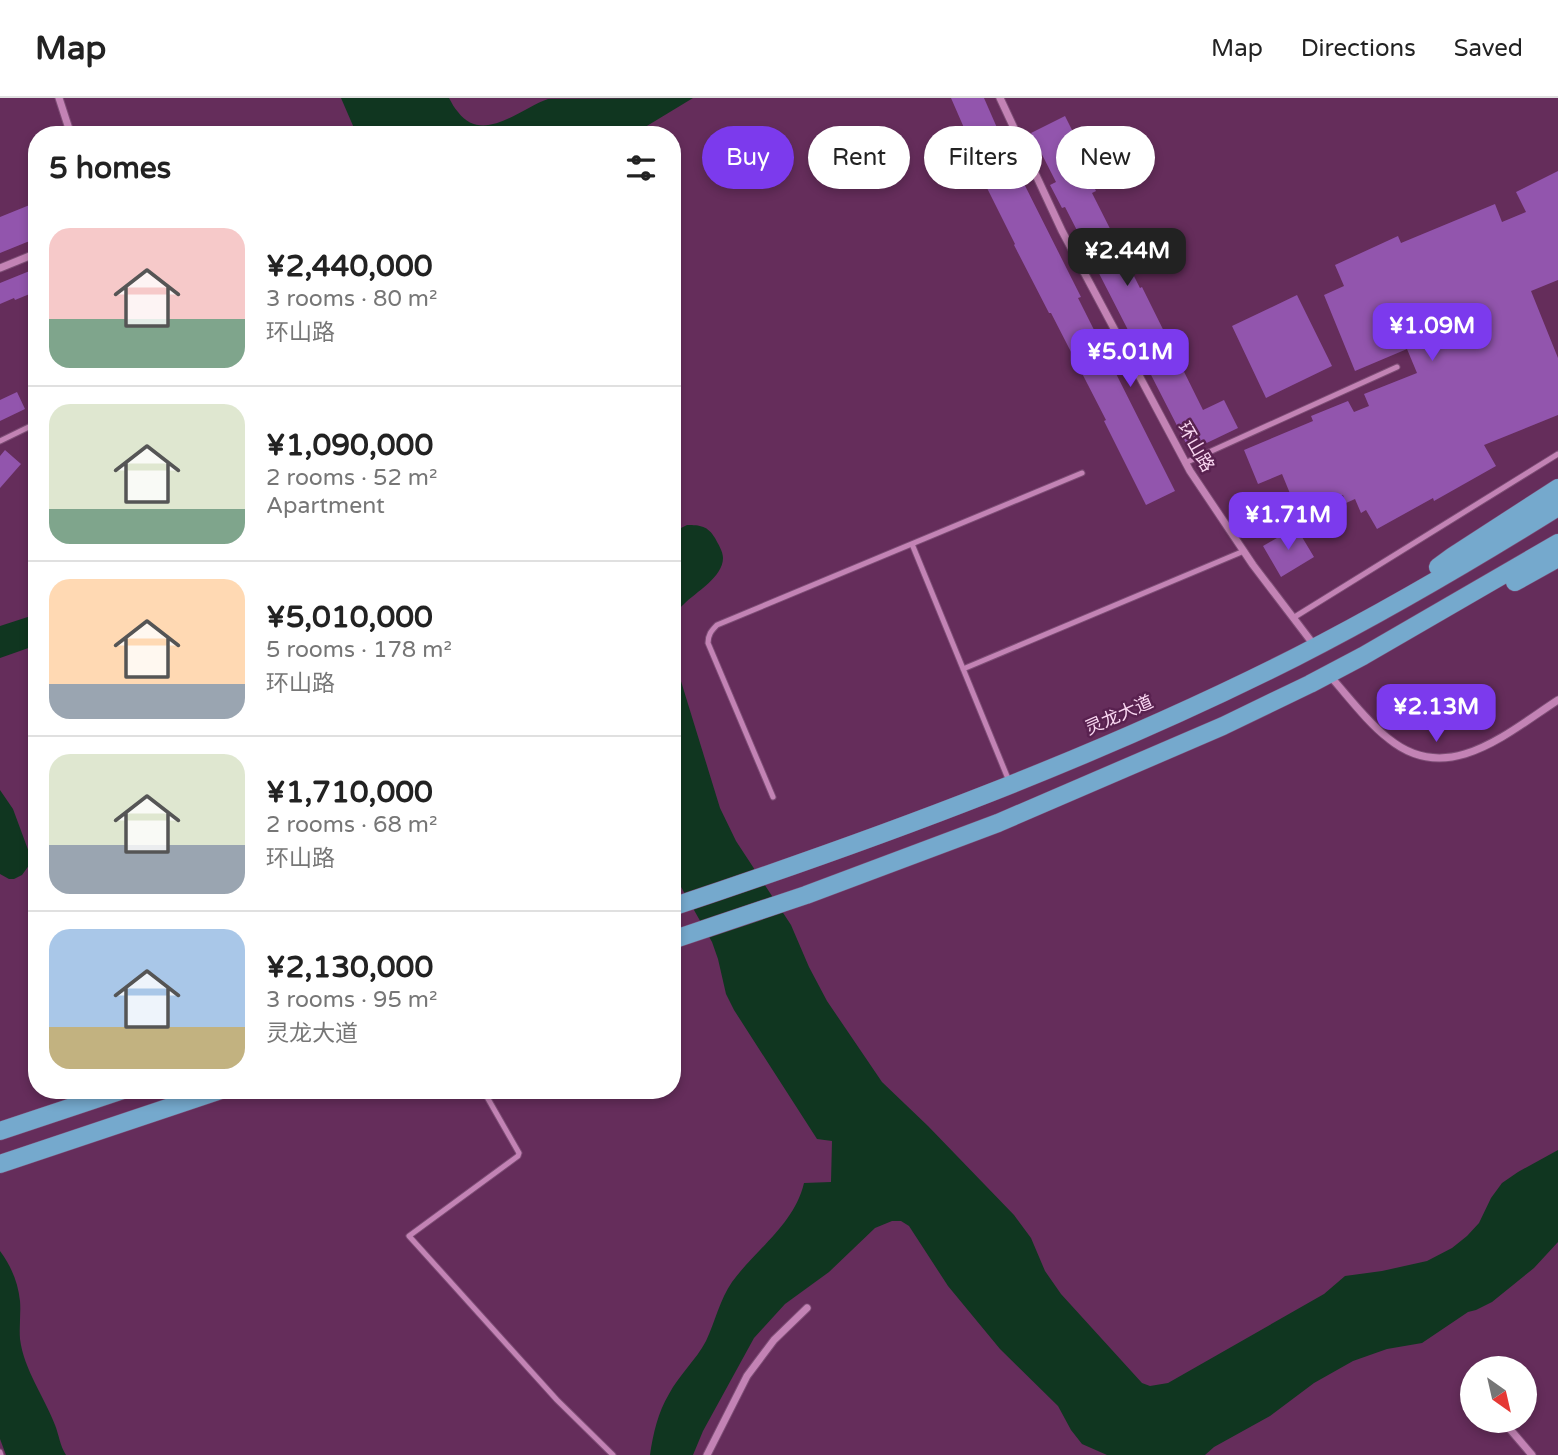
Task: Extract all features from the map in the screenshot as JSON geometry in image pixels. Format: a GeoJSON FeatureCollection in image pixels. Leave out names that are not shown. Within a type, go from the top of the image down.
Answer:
{"type":"FeatureCollection","features":[{"type":"Feature","properties":{"kind":"main road"},"geometry":{"type":"LineString","coordinates":[[1385,609],[1453,556],[1558,488]]}},
{"type":"Feature","properties":{"kind":"main road","name":"灵龙大道"},"geometry":{"type":"LineString","coordinates":[[681,904],[868,840],[1010,784],[1211,698],[1385,609],[1558,507]]}},
{"type":"Feature","properties":{"kind":"main road"},"geometry":{"type":"LineString","coordinates":[[681,937],[806,895],[998,823],[1257,710],[1373,650],[1558,543]]}},
{"type":"Feature","properties":{"kind":"main road"},"geometry":{"type":"LineString","coordinates":[[1373,650],[1558,558]]}},
{"type":"Feature","properties":{"kind":"main road"},"geometry":{"type":"LineString","coordinates":[[0,1131],[96,1099]]}},
{"type":"Feature","properties":{"kind":"main road"},"geometry":{"type":"LineString","coordinates":[[0,1164],[194,1099]]}},
{"type":"Feature","properties":{"kind":"street"},"geometry":{"type":"LineString","coordinates":[[59,98],[68,126]]}},
{"type":"Feature","properties":{"kind":"street","name":"环山路"},"geometry":{"type":"LineString","coordinates":[[1000,98],[1062,231],[1185,463],[1244,551],[1315,647]]}},
{"type":"Feature","properties":{"kind":"street"},"geometry":{"type":"LineString","coordinates":[[0,268],[28,257]]}},
{"type":"Feature","properties":{"kind":"street"},"geometry":{"type":"LineString","coordinates":[[1328,674],[1388,738],[1414,754],[1436,758],[1459,756],[1480,749],[1558,700]]}},
{"type":"Feature","properties":{"kind":"street"},"geometry":{"type":"LineString","coordinates":[[707,1455],[747,1376],[774,1340],[807,1308]]}},
{"type":"Feature","properties":{"kind":"street"},"geometry":{"type":"LineString","coordinates":[[1513,1433],[1532,1455]]}},
{"type":"Feature","properties":{"kind":"lane"},"geometry":{"type":"LineString","coordinates":[[1185,463],[1397,367]]}},
{"type":"Feature","properties":{"kind":"lane"},"geometry":{"type":"LineString","coordinates":[[0,441],[28,427]]}},
{"type":"Feature","properties":{"kind":"lane"},"geometry":{"type":"LineString","coordinates":[[1293,618],[1558,454]]}},
{"type":"Feature","properties":{"kind":"lane"},"geometry":{"type":"LineString","coordinates":[[773,797],[708,643],[709,634],[717,625],[1082,473]]}},
{"type":"Feature","properties":{"kind":"lane"},"geometry":{"type":"LineString","coordinates":[[912,544],[1010,784]]}},
{"type":"Feature","properties":{"kind":"lane"},"geometry":{"type":"LineString","coordinates":[[963,669],[1244,551]]}},
{"type":"Feature","properties":{"kind":"lane"},"geometry":{"type":"LineString","coordinates":[[488,1099],[519,1153],[409,1236],[557,1400],[612,1455]]}},
{"type":"Feature","properties":{"kind":"shaded area"},"geometry":{"type":"Polygon","coordinates":[[[341,98],[449,98],[468,121],[490,125],[548,99],[693,98],[647,126],[353,126],[341,98]]]}},
{"type":"Feature","properties":{"kind":"shaded area"},"geometry":{"type":"Polygon","coordinates":[[[687,525],[700,526],[710,531],[723,558],[714,578],[681,607],[681,528],[687,525]]]}},
{"type":"Feature","properties":{"kind":"shaded area"},"geometry":{"type":"Polygon","coordinates":[[[28,617],[28,648],[0,658],[0,626],[28,617]]]}},
{"type":"Feature","properties":{"kind":"shaded area"},"geometry":{"type":"Polygon","coordinates":[[[681,681],[720,808],[736,841],[791,925],[827,1001],[882,1082],[1014,1215],[1031,1238],[1045,1271],[1061,1294],[1142,1383],[1150,1386],[1168,1383],[1324,1294],[1345,1276],[1427,1261],[1452,1248],[1479,1223],[1502,1183],[1558,1150],[1558,1242],[1534,1268],[1492,1302],[1468,1312],[1422,1343],[1387,1349],[1353,1361],[1314,1383],[1270,1416],[1214,1447],[1205,1455],[1107,1455],[1082,1444],[1058,1406],[1000,1349],[948,1286],[909,1226],[901,1221],[892,1221],[875,1228],[829,1272],[785,1304],[754,1338],[703,1431],[693,1455],[650,1455],[656,1423],[665,1401],[706,1341],[732,1282],[792,1212],[804,1183],[831,1182],[832,1141],[817,1139],[734,1010],[726,994],[712,942],[681,887],[681,681]]]}},
{"type":"Feature","properties":{"kind":"shaded area"},"geometry":{"type":"Polygon","coordinates":[[[0,790],[13,809],[28,850],[28,867],[22,875],[14,879],[0,874],[0,790]]]}},
{"type":"Feature","properties":{"kind":"shaded area"},"geometry":{"type":"Polygon","coordinates":[[[0,1251],[11,1268],[18,1287],[22,1350],[66,1455],[6,1455],[0,1439],[0,1251]]]}},
{"type":"Feature","properties":{"kind":"building"},"geometry":{"type":"Polygon","coordinates":[[[951,98],[984,98],[996,126],[963,126],[951,98]]]}},
{"type":"Feature","properties":{"kind":"building"},"geometry":{"type":"Polygon","coordinates":[[[1065,116],[1070,126],[1056,126],[1056,182],[1042,155],[1042,128],[1065,116]]]}},
{"type":"Feature","properties":{"kind":"building"},"geometry":{"type":"Polygon","coordinates":[[[1558,171],[1558,280],[1531,291],[1558,358],[1558,415],[1484,445],[1496,466],[1377,529],[1366,510],[1361,513],[1355,499],[1346,503],[1343,495],[1298,513],[1282,474],[1258,484],[1244,450],[1313,421],[1311,416],[1348,401],[1354,412],[1369,406],[1364,394],[1417,373],[1407,349],[1355,371],[1324,295],[1344,286],[1335,265],[1398,236],[1401,243],[1495,204],[1502,222],[1526,212],[1516,192],[1558,171]]]}},
{"type":"Feature","properties":{"kind":"building"},"geometry":{"type":"Polygon","coordinates":[[[1056,182],[1056,189],[1095,189],[1092,193],[1203,410],[1224,400],[1238,428],[1190,451],[1065,207],[1062,208],[1050,185],[1056,182]]]}},
{"type":"Feature","properties":{"kind":"building"},"geometry":{"type":"Polygon","coordinates":[[[988,189],[1027,189],[1175,491],[1146,505],[1104,421],[1106,420],[988,189]]]}},
{"type":"Feature","properties":{"kind":"building"},"geometry":{"type":"Polygon","coordinates":[[[28,206],[28,242],[0,253],[0,217],[28,206]]]}},
{"type":"Feature","properties":{"kind":"building"},"geometry":{"type":"Polygon","coordinates":[[[28,272],[28,295],[0,304],[0,283],[28,272]]]}},
{"type":"Feature","properties":{"kind":"building"},"geometry":{"type":"Polygon","coordinates":[[[1297,295],[1332,366],[1266,398],[1232,326],[1297,295]]]}},
{"type":"Feature","properties":{"kind":"building"},"geometry":{"type":"Polygon","coordinates":[[[17,392],[25,409],[0,421],[0,400],[17,392]]]}},
{"type":"Feature","properties":{"kind":"building"},"geometry":{"type":"Polygon","coordinates":[[[5,450],[21,464],[0,488],[0,456],[5,450]]]}},
{"type":"Feature","properties":{"kind":"building"},"geometry":{"type":"Polygon","coordinates":[[[1296,527],[1314,557],[1281,577],[1263,546],[1296,527]]]}}]}
